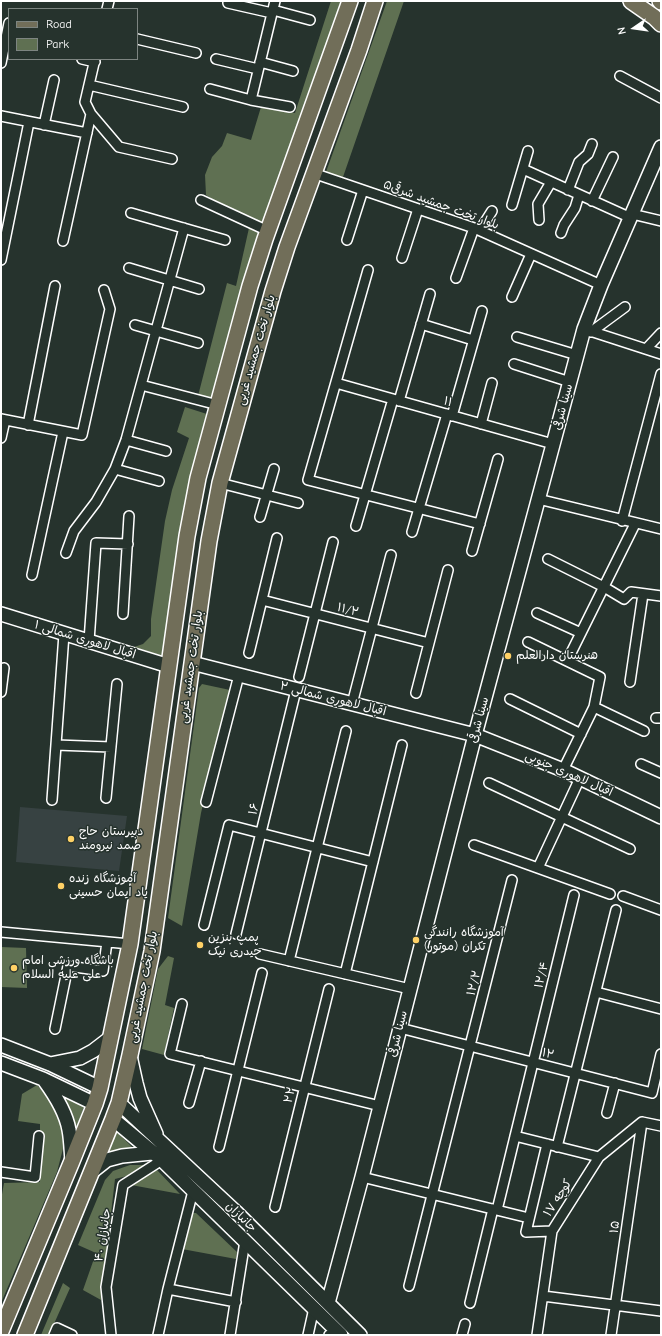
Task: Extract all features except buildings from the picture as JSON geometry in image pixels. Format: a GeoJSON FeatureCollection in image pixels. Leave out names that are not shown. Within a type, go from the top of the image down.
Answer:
{"type":"FeatureCollection","features":[{"type":"Feature","properties":{"kind":"main road","name":"بلوار تخت جمشید غربی"},"geometry":{"type":"LineString","coordinates":[[95,1104],[100,1088],[130,944],[187,536],[198,478],[250,286],[268,231],[350,1]]}},
{"type":"Feature","properties":{"kind":"main road","name":"بلوار تخت جمشید غربی"},"geometry":{"type":"LineString","coordinates":[[25,1335],[119,1103],[152,951],[209,541],[220,483],[273,291],[287,246],[359,50],[375,1]]}},
{"type":"Feature","properties":{"kind":"main road"},"geometry":{"type":"LineString","coordinates":[[631,1],[654,17],[661,24]]}},
{"type":"Feature","properties":{"kind":"main road"},"geometry":{"type":"LineString","coordinates":[[307,124],[328,133]]}},
{"type":"Feature","properties":{"kind":"main road"},"geometry":{"type":"LineString","coordinates":[[198,478],[220,483]]}},
{"type":"Feature","properties":{"kind":"main road"},"geometry":{"type":"LineString","coordinates":[[154,777],[176,780]]}},
{"type":"Feature","properties":{"kind":"main road"},"geometry":{"type":"LineString","coordinates":[[100,1088],[119,1103]]}},
{"type":"Feature","properties":{"kind":"main road"},"geometry":{"type":"LineString","coordinates":[[1,1332],[95,1104],[113,1119]]}},
{"type":"Feature","properties":{"kind":"main road"},"geometry":{"type":"LineString","coordinates":[[13,1303],[35,1311]]}},
{"type":"Feature","properties":{"kind":"street"},"geometry":{"type":"LineString","coordinates":[[228,3],[273,8],[310,20]]}},
{"type":"Feature","properties":{"kind":"street"},"geometry":{"type":"LineString","coordinates":[[251,100],[273,8]]}},
{"type":"Feature","properties":{"kind":"street"},"geometry":{"type":"LineString","coordinates":[[1,64],[8,28]]}},
{"type":"Feature","properties":{"kind":"street"},"geometry":{"type":"LineString","coordinates":[[138,39],[196,53]]}},
{"type":"Feature","properties":{"kind":"street"},"geometry":{"type":"LineString","coordinates":[[216,59],[293,71]]}},
{"type":"Feature","properties":{"kind":"street"},"geometry":{"type":"LineString","coordinates":[[95,61],[85,102],[91,114],[119,147],[172,159]]}},
{"type":"Feature","properties":{"kind":"street"},"geometry":{"type":"LineString","coordinates":[[620,76],[661,98]]}},
{"type":"Feature","properties":{"kind":"street"},"geometry":{"type":"LineString","coordinates":[[44,125],[54,80]]}},
{"type":"Feature","properties":{"kind":"street"},"geometry":{"type":"LineString","coordinates":[[89,85],[183,107]]}},
{"type":"Feature","properties":{"kind":"street"},"geometry":{"type":"LineString","coordinates":[[210,90],[251,100],[290,107]]}},
{"type":"Feature","properties":{"kind":"street"},"geometry":{"type":"LineString","coordinates":[[63,241],[91,114]]}},
{"type":"Feature","properties":{"kind":"street"},"geometry":{"type":"LineString","coordinates":[[1,116],[87,133]]}},
{"type":"Feature","properties":{"kind":"street"},"geometry":{"type":"LineString","coordinates":[[1,260],[29,122]]}},
{"type":"Feature","properties":{"kind":"street"},"geometry":{"type":"LineString","coordinates":[[568,190],[579,162],[588,154],[592,144]]}},
{"type":"Feature","properties":{"kind":"street","name":"سینا شرقی"},"geometry":{"type":"LineString","coordinates":[[328,1303],[362,1177],[475,735],[577,355],[588,331],[602,285],[661,147]]}},
{"type":"Feature","properties":{"kind":"street"},"geometry":{"type":"LineString","coordinates":[[512,205],[528,151]]}},
{"type":"Feature","properties":{"kind":"street"},"geometry":{"type":"LineString","coordinates":[[592,201],[613,158]]}},
{"type":"Feature","properties":{"kind":"street"},"geometry":{"type":"LineString","coordinates":[[523,169],[592,201],[631,216],[661,221]]}},
{"type":"Feature","properties":{"kind":"street","name":"بلوار تخت جمشید شرقی۵"},"geometry":{"type":"LineString","coordinates":[[313,173],[477,229],[602,285]]}},
{"type":"Feature","properties":{"kind":"street"},"geometry":{"type":"LineString","coordinates":[[539,220],[538,204],[550,182]]}},
{"type":"Feature","properties":{"kind":"street"},"geometry":{"type":"LineString","coordinates":[[347,240],[363,190]]}},
{"type":"Feature","properties":{"kind":"street"},"geometry":{"type":"LineString","coordinates":[[561,234],[564,225],[575,208],[579,195]]}},
{"type":"Feature","properties":{"kind":"street"},"geometry":{"type":"LineString","coordinates":[[201,200],[268,231]]}},
{"type":"Feature","properties":{"kind":"street"},"geometry":{"type":"LineString","coordinates":[[402,258],[418,209]]}},
{"type":"Feature","properties":{"kind":"street"},"geometry":{"type":"LineString","coordinates":[[456,278],[477,229],[492,211]]}},
{"type":"Feature","properties":{"kind":"street"},"geometry":{"type":"LineString","coordinates":[[131,213],[225,240]]}},
{"type":"Feature","properties":{"kind":"street"},"geometry":{"type":"LineString","coordinates":[[66,553],[74,531],[96,502],[115,469],[126,440],[184,228]]}},
{"type":"Feature","properties":{"kind":"street"},"geometry":{"type":"LineString","coordinates":[[512,297],[531,254]]}},
{"type":"Feature","properties":{"kind":"street"},"geometry":{"type":"LineString","coordinates":[[129,268],[199,288]]}},
{"type":"Feature","properties":{"kind":"street"},"geometry":{"type":"LineString","coordinates":[[368,270],[308,480],[480,524]]}},
{"type":"Feature","properties":{"kind":"street"},"geometry":{"type":"LineString","coordinates":[[28,425],[55,286]]}},
{"type":"Feature","properties":{"kind":"street"},"geometry":{"type":"LineString","coordinates":[[1,438],[3,420],[82,435],[110,309],[104,290]]}},
{"type":"Feature","properties":{"kind":"street"},"geometry":{"type":"LineString","coordinates":[[356,526],[430,294]]}},
{"type":"Feature","properties":{"kind":"street"},"geometry":{"type":"LineString","coordinates":[[588,331],[625,307]]}},
{"type":"Feature","properties":{"kind":"street"},"geometry":{"type":"LineString","coordinates":[[412,532],[482,311]]}},
{"type":"Feature","properties":{"kind":"street"},"geometry":{"type":"LineString","coordinates":[[421,324],[474,340]]}},
{"type":"Feature","properties":{"kind":"street"},"geometry":{"type":"LineString","coordinates":[[135,325],[198,343]]}},
{"type":"Feature","properties":{"kind":"street"},"geometry":{"type":"LineString","coordinates":[[588,331],[661,354]]}},
{"type":"Feature","properties":{"kind":"street"},"geometry":{"type":"LineString","coordinates":[[646,349],[661,333]]}},
{"type":"Feature","properties":{"kind":"street"},"geometry":{"type":"LineString","coordinates":[[517,336],[577,355]]}},
{"type":"Feature","properties":{"kind":"street"},"geometry":{"type":"LineString","coordinates":[[514,364],[570,382]]}},
{"type":"Feature","properties":{"kind":"street"},"geometry":{"type":"LineString","coordinates":[[622,521],[661,374]]}},
{"type":"Feature","properties":{"kind":"street","name":"۱۱"},"geometry":{"type":"LineString","coordinates":[[336,383],[553,444]]}},
{"type":"Feature","properties":{"kind":"street"},"geometry":{"type":"LineString","coordinates":[[481,424],[492,383]]}},
{"type":"Feature","properties":{"kind":"street"},"geometry":{"type":"LineString","coordinates":[[141,385],[218,406]]}},
{"type":"Feature","properties":{"kind":"street"},"geometry":{"type":"LineString","coordinates":[[32,575],[63,432]]}},
{"type":"Feature","properties":{"kind":"street"},"geometry":{"type":"LineString","coordinates":[[126,440],[166,451]]}},
{"type":"Feature","properties":{"kind":"street"},"geometry":{"type":"LineString","coordinates":[[472,551],[498,459]]}},
{"type":"Feature","properties":{"kind":"street"},"geometry":{"type":"LineString","coordinates":[[115,469],[159,481]]}},
{"type":"Feature","properties":{"kind":"street"},"geometry":{"type":"LineString","coordinates":[[260,516],[274,469]]}},
{"type":"Feature","properties":{"kind":"street"},"geometry":{"type":"LineString","coordinates":[[220,483],[298,503]]}},
{"type":"Feature","properties":{"kind":"street"},"geometry":{"type":"LineString","coordinates":[[538,500],[661,529]]}},
{"type":"Feature","properties":{"kind":"street"},"geometry":{"type":"LineString","coordinates":[[123,614],[130,516]]}},
{"type":"Feature","properties":{"kind":"street"},"geometry":{"type":"LineString","coordinates":[[567,661],[635,524]]}},
{"type":"Feature","properties":{"kind":"street"},"geometry":{"type":"LineString","coordinates":[[249,653],[277,538]]}},
{"type":"Feature","properties":{"kind":"street","name":"۱۶"},"geometry":{"type":"LineString","coordinates":[[236,934],[333,542]]}},
{"type":"Feature","properties":{"kind":"street"},"geometry":{"type":"LineString","coordinates":[[89,641],[96,543],[128,544]]}},
{"type":"Feature","properties":{"kind":"street"},"geometry":{"type":"LineString","coordinates":[[352,704],[391,556]]}},
{"type":"Feature","properties":{"kind":"street"},"geometry":{"type":"LineString","coordinates":[[548,559],[604,587],[624,599],[630,592],[661,596]]}},
{"type":"Feature","properties":{"kind":"street"},"geometry":{"type":"LineString","coordinates":[[416,693],[448,570]]}},
{"type":"Feature","properties":{"kind":"street"},"geometry":{"type":"LineString","coordinates":[[630,682],[643,594]]}},
{"type":"Feature","properties":{"kind":"street","name":"۱۱/۲"},"geometry":{"type":"LineString","coordinates":[[262,600],[429,642]]}},
{"type":"Feature","properties":{"kind":"street"},"geometry":{"type":"LineString","coordinates":[[537,612],[581,633]]}},
{"type":"Feature","properties":{"kind":"street","name":"اقبال لاهوری شمالی ۱"},"geometry":{"type":"LineString","coordinates":[[1,614],[169,666]]}},
{"type":"Feature","properties":{"kind":"street"},"geometry":{"type":"LineString","coordinates":[[52,800],[64,634]]}},
{"type":"Feature","properties":{"kind":"street"},"geometry":{"type":"LineString","coordinates":[[528,642],[600,677],[594,707],[563,770]]}},
{"type":"Feature","properties":{"kind":"street","name":"اقبال لاهوری شمالی ۲"},"geometry":{"type":"LineString","coordinates":[[192,663],[239,675],[298,683],[352,704],[475,735]]}},
{"type":"Feature","properties":{"kind":"street"},"geometry":{"type":"LineString","coordinates":[[1,692],[4,668]]}},
{"type":"Feature","properties":{"kind":"street"},"geometry":{"type":"LineString","coordinates":[[206,802],[239,675]]}},
{"type":"Feature","properties":{"kind":"street"},"geometry":{"type":"LineString","coordinates":[[106,798],[117,684]]}},
{"type":"Feature","properties":{"kind":"street"},"geometry":{"type":"LineString","coordinates":[[510,699],[580,734]]}},
{"type":"Feature","properties":{"kind":"street"},"geometry":{"type":"LineString","coordinates":[[594,707],[644,731]]}},
{"type":"Feature","properties":{"kind":"street"},"geometry":{"type":"LineString","coordinates":[[289,961],[346,731]]}},
{"type":"Feature","properties":{"kind":"street","name":"اقبال لاهوری جنوبی"},"geometry":{"type":"LineString","coordinates":[[475,735],[563,770],[661,817]]}},
{"type":"Feature","properties":{"kind":"street"},"geometry":{"type":"LineString","coordinates":[[56,745],[111,747]]}},
{"type":"Feature","properties":{"kind":"street"},"geometry":{"type":"LineString","coordinates":[[345,974],[402,745]]}},
{"type":"Feature","properties":{"kind":"street"},"geometry":{"type":"LineString","coordinates":[[641,764],[661,773]]}},
{"type":"Feature","properties":{"kind":"street"},"geometry":{"type":"LineString","coordinates":[[538,868],[580,778]]}},
{"type":"Feature","properties":{"kind":"street"},"geometry":{"type":"LineString","coordinates":[[489,783],[630,849]]}},
{"type":"Feature","properties":{"kind":"street"},"geometry":{"type":"LineString","coordinates":[[204,925],[229,825],[373,862]]}},
{"type":"Feature","properties":{"kind":"street"},"geometry":{"type":"LineString","coordinates":[[474,845],[610,894]]}},
{"type":"Feature","properties":{"kind":"street","name":"۱۲/۲"},"geometry":{"type":"LineString","coordinates":[[409,1286],[512,880]]}},
{"type":"Feature","properties":{"kind":"street","name":"۱۲/۴"},"geometry":{"type":"LineString","coordinates":[[470,1303],[515,1136],[574,895]]}},
{"type":"Feature","properties":{"kind":"street"},"geometry":{"type":"LineString","coordinates":[[623,896],[661,910]]}},
{"type":"Feature","properties":{"kind":"street"},"geometry":{"type":"LineString","coordinates":[[557,1147],[616,910]]}},
{"type":"Feature","properties":{"kind":"street"},"geometry":{"type":"LineString","coordinates":[[1,932],[130,944]]}},
{"type":"Feature","properties":{"kind":"street"},"geometry":{"type":"LineString","coordinates":[[55,1029],[68,966],[103,972],[107,942]]}},
{"type":"Feature","properties":{"kind":"street"},"geometry":{"type":"LineString","coordinates":[[260,954],[410,989]]}},
{"type":"Feature","properties":{"kind":"street"},"geometry":{"type":"LineString","coordinates":[[219,1147],[262,973]]}},
{"type":"Feature","properties":{"kind":"street","name":"۲۲"},"geometry":{"type":"LineString","coordinates":[[275,1207],[328,989]]}},
{"type":"Feature","properties":{"kind":"street"},"geometry":{"type":"LineString","coordinates":[[596,992],[661,1009]]}},
{"type":"Feature","properties":{"kind":"street"},"geometry":{"type":"LineString","coordinates":[[182,1004],[170,1054],[380,1106]]}},
{"type":"Feature","properties":{"kind":"street","name":"۱۲"},"geometry":{"type":"LineString","coordinates":[[400,1028],[652,1093],[661,1054]]}},
{"type":"Feature","properties":{"kind":"street"},"geometry":{"type":"LineString","coordinates":[[50,1064],[80,1058],[94,1051],[110,1038]]}},
{"type":"Feature","properties":{"kind":"street"},"geometry":{"type":"LineString","coordinates":[[1,1045],[50,1064],[100,1088]]}},
{"type":"Feature","properties":{"kind":"street"},"geometry":{"type":"LineString","coordinates":[[130,1055],[140,1098],[158,1140]]}},
{"type":"Feature","properties":{"kind":"street"},"geometry":{"type":"LineString","coordinates":[[189,1103],[201,1061]]}},
{"type":"Feature","properties":{"kind":"street"},"geometry":{"type":"LineString","coordinates":[[1,1062],[43,1079],[95,1104]]}},
{"type":"Feature","properties":{"kind":"street"},"geometry":{"type":"LineString","coordinates":[[43,1079],[54,1093],[63,1111],[69,1130],[72,1161]]}},
{"type":"Feature","properties":{"kind":"street"},"geometry":{"type":"LineString","coordinates":[[607,1113],[615,1083]]}},
{"type":"Feature","properties":{"kind":"street","name":"جانبازان"},"geometry":{"type":"LineString","coordinates":[[119,1103],[236,1212],[360,1335]]}},
{"type":"Feature","properties":{"kind":"street","name":"جانبازان"},"geometry":{"type":"LineString","coordinates":[[113,1119],[157,1156],[342,1335]]}},
{"type":"Feature","properties":{"kind":"street"},"geometry":{"type":"LineString","coordinates":[[642,1122],[661,1126]]}},
{"type":"Feature","properties":{"kind":"street","name":"کوچه ۱۷"},"geometry":{"type":"LineString","coordinates":[[537,1335],[552,1231],[599,1157],[642,1122]]}},
{"type":"Feature","properties":{"kind":"street","name":"۱۵"},"geometry":{"type":"LineString","coordinates":[[611,1335],[642,1122]]}},
{"type":"Feature","properties":{"kind":"street"},"geometry":{"type":"LineString","coordinates":[[1,1172],[35,1177],[39,1136]]}},
{"type":"Feature","properties":{"kind":"street"},"geometry":{"type":"LineString","coordinates":[[515,1136],[599,1157]]}},
{"type":"Feature","properties":{"kind":"street"},"geometry":{"type":"LineString","coordinates":[[548,1144],[526,1232],[552,1231]]}},
{"type":"Feature","properties":{"kind":"street"},"geometry":{"type":"LineString","coordinates":[[92,1171],[107,1160],[122,1156],[157,1156]]}},
{"type":"Feature","properties":{"kind":"street","name":"۴۰ جانبازان"},"geometry":{"type":"LineString","coordinates":[[111,1335],[106,1287],[123,1185],[157,1156]]}},
{"type":"Feature","properties":{"kind":"street"},"geometry":{"type":"LineString","coordinates":[[362,1177],[529,1218]]}},
{"type":"Feature","properties":{"kind":"street"},"geometry":{"type":"LineString","coordinates":[[158,1335],[193,1191]]}},
{"type":"Feature","properties":{"kind":"street"},"geometry":{"type":"LineString","coordinates":[[227,1223],[236,1212]]}},
{"type":"Feature","properties":{"kind":"street"},"geometry":{"type":"LineString","coordinates":[[230,1335],[246,1241]]}},
{"type":"Feature","properties":{"kind":"street"},"geometry":{"type":"LineString","coordinates":[[168,1289],[236,1302]]}},
{"type":"Feature","properties":{"kind":"street"},"geometry":{"type":"LineString","coordinates":[[543,1296],[661,1311]]}},
{"type":"Feature","properties":{"kind":"street"},"geometry":{"type":"LineString","coordinates":[[308,1335],[314,1308]]}},
{"type":"Feature","properties":{"kind":"street"},"geometry":{"type":"LineString","coordinates":[[462,1335],[465,1324]]}},
{"type":"Feature","properties":{"kind":"street"},"geometry":{"type":"LineString","coordinates":[[56,1331],[72,1335]]}},
{"type":"Feature","properties":{"kind":"shaded area","name":"دبیرستان حاج صمد نیرومند"},"geometry":{"type":"Polygon","coordinates":[[[20,807],[127,816],[119,871],[16,862],[20,807]]]}},
{"type":"Feature","properties":{"kind":"green space"},"geometry":{"type":"Polygon","coordinates":[[[331,1],[344,1],[290,155],[262,226],[221,205],[206,195],[205,175],[212,157],[222,146],[227,133],[251,140],[261,107],[295,113],[331,1]]]}},
{"type":"Feature","properties":{"kind":"green space"},"geometry":{"type":"Polygon","coordinates":[[[387,1],[404,1],[343,177],[326,172],[387,1]]]}},
{"type":"Feature","properties":{"kind":"green space"},"geometry":{"type":"Polygon","coordinates":[[[249,228],[260,234],[213,400],[198,396],[227,283],[236,286],[249,228]]]}},
{"type":"Feature","properties":{"kind":"green space"},"geometry":{"type":"Polygon","coordinates":[[[185,407],[210,415],[163,656],[134,647],[143,644],[151,636],[151,619],[165,521],[172,490],[189,438],[177,432],[185,407]]]}},
{"type":"Feature","properties":{"kind":"green space"},"geometry":{"type":"Polygon","coordinates":[[[202,684],[230,690],[201,813],[182,926],[168,918],[199,688],[202,684]]]}},
{"type":"Feature","properties":{"kind":"green space","name":"باشگاه ورزشی امام علی علیه السلام"},"geometry":{"type":"Polygon","coordinates":[[[1,947],[26,948],[27,988],[1,987],[1,947]]]}},
{"type":"Feature","properties":{"kind":"green space"},"geometry":{"type":"Polygon","coordinates":[[[168,956],[174,958],[165,1005],[174,1008],[164,1055],[142,1049],[158,969],[168,956]]]}},
{"type":"Feature","properties":{"kind":"green space"},"geometry":{"type":"Polygon","coordinates":[[[37,1085],[49,1098],[60,1120],[65,1141],[57,1172],[1,1303],[1,1200],[4,1183],[40,1182],[40,1124],[18,1121],[22,1094],[37,1085]]]}},
{"type":"Feature","properties":{"kind":"green space"},"geometry":{"type":"Polygon","coordinates":[[[60,1094],[84,1107],[75,1132],[60,1094]]]}},
{"type":"Feature","properties":{"kind":"green space"},"geometry":{"type":"Polygon","coordinates":[[[117,1132],[134,1149],[106,1156],[117,1132]]]}},
{"type":"Feature","properties":{"kind":"green space"},"geometry":{"type":"Polygon","coordinates":[[[130,1165],[146,1165],[135,1174],[115,1179],[101,1300],[83,1290],[96,1253],[78,1245],[105,1180],[113,1171],[130,1165]]]}},
{"type":"Feature","properties":{"kind":"green space"},"geometry":{"type":"Polygon","coordinates":[[[157,1170],[180,1194],[131,1185],[157,1170]]]}},
{"type":"Feature","properties":{"kind":"green space"},"geometry":{"type":"Polygon","coordinates":[[[190,1213],[196,1213],[237,1252],[236,1259],[182,1249],[190,1213]]]}},
{"type":"Feature","properties":{"kind":"green space"},"geometry":{"type":"Polygon","coordinates":[[[63,1283],[70,1288],[49,1335],[41,1335],[63,1283]]]}},
{"type":"Feature","properties":{"kind":"place","name":"هنرستان دارالعلم"},"geometry":{"type":"Point","coordinates":[508,656]}},
{"type":"Feature","properties":{"kind":"place","name":"دبیرستان حاج صمد نیرومند"},"geometry":{"type":"Point","coordinates":[71,839]}},
{"type":"Feature","properties":{"kind":"place","name":"آموزشگاه زنده یاد ایمان حسینی"},"geometry":{"type":"Point","coordinates":[61,886]}},
{"type":"Feature","properties":{"kind":"place","name":"آموزشگاه رانندگی تکران (موتور)"},"geometry":{"type":"Point","coordinates":[416,940]}},
{"type":"Feature","properties":{"kind":"place","name":"پمپ بنزین حیدری نیک"},"geometry":{"type":"Point","coordinates":[200,945]}},
{"type":"Feature","properties":{"kind":"place","name":"باشگاه ورزشی امام علی علیه السلام"},"geometry":{"type":"Point","coordinates":[14,968]}}]}
